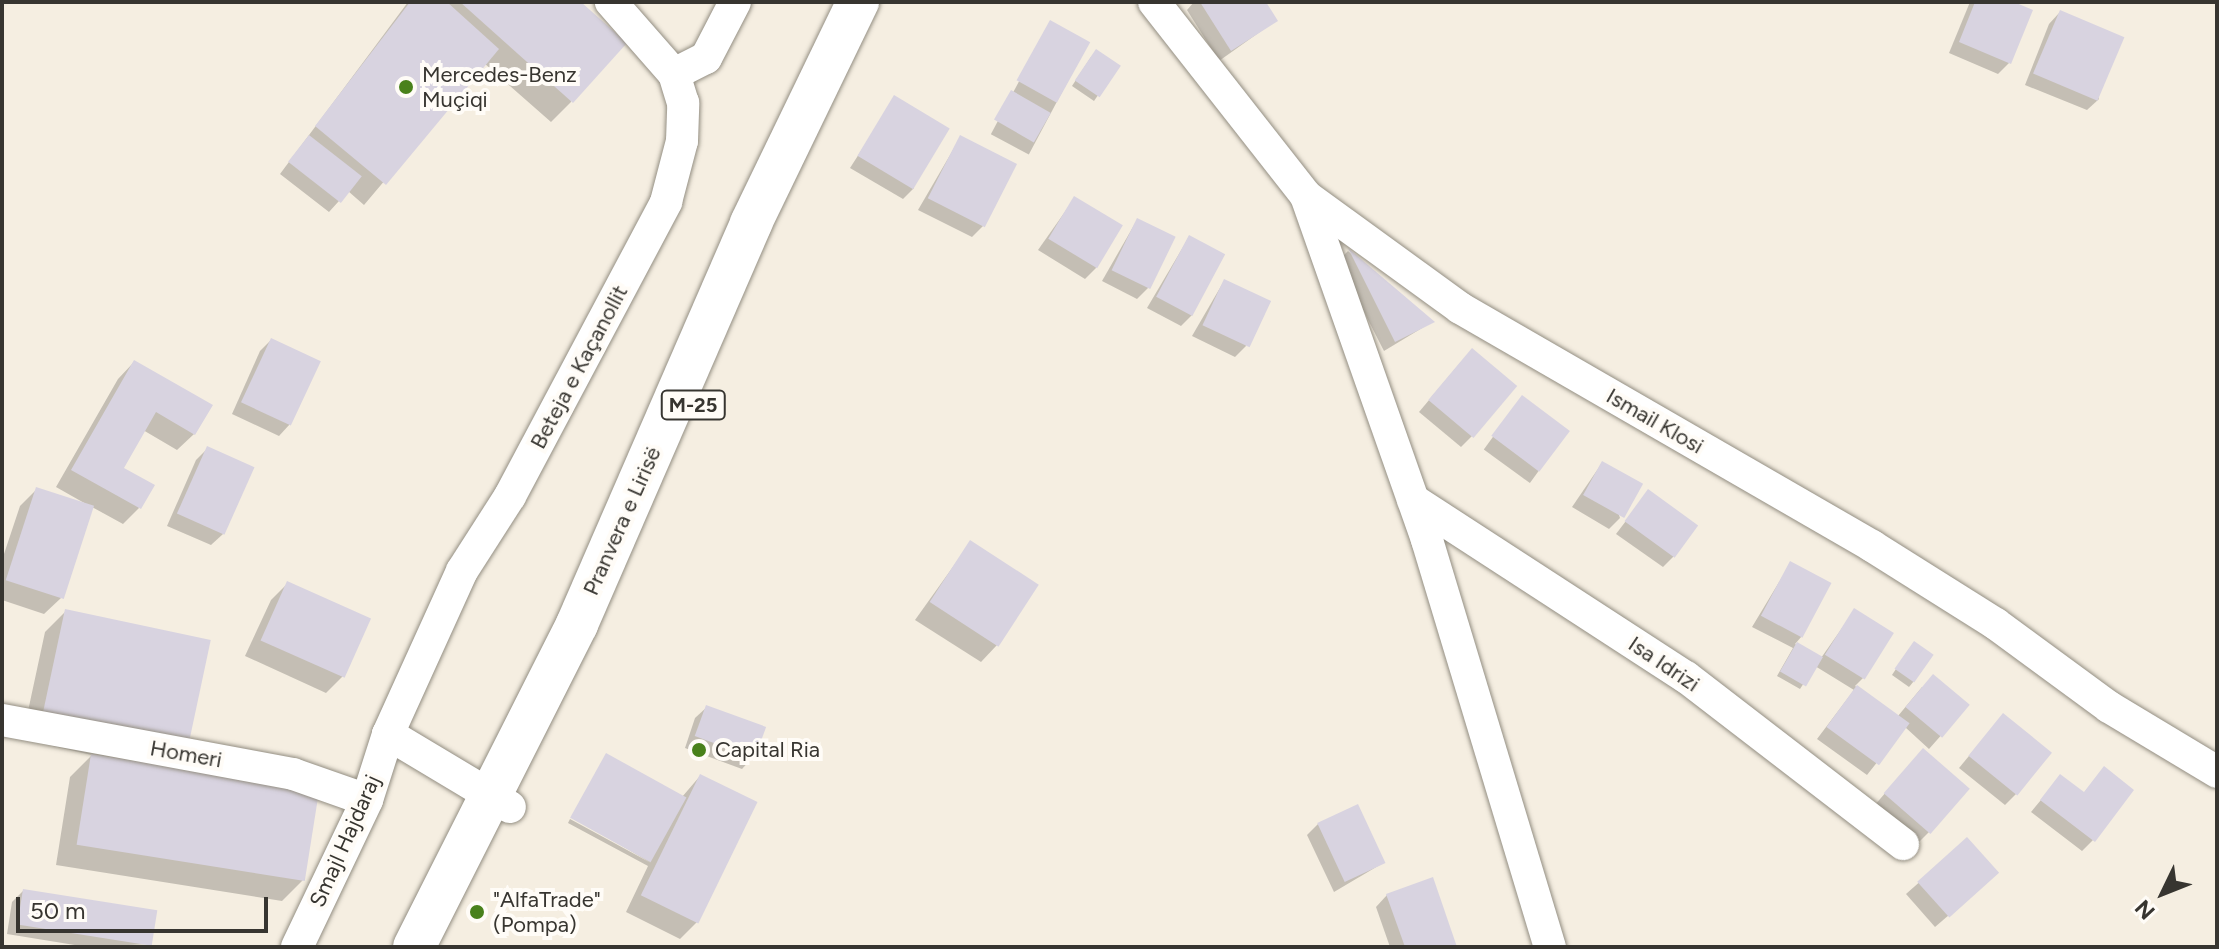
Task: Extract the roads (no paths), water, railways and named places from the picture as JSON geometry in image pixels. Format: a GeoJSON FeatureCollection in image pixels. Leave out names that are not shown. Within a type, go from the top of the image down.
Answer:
{"type":"FeatureCollection","features":[{"type":"Feature","properties":{"kind":"main road","name":"Pranvera e Lirisë"},"geometry":{"type":"LineString","coordinates":[[438,947],[751,223],[858,2]]}},
{"type":"Feature","properties":{"kind":"main road","name":"Pranvera e Lirisë"},"geometry":{"type":"LineString","coordinates":[[414,947],[500,801],[873,2]]}},
{"type":"Feature","properties":{"kind":"street","name":"Beteja e Kaçanollit"},"geometry":{"type":"LineString","coordinates":[[388,734],[462,571],[510,496],[666,202],[682,141],[683,103],[674,74],[611,2]]}},
{"type":"Feature","properties":{"kind":"street"},"geometry":{"type":"LineString","coordinates":[[674,74],[706,58],[735,2]]}},
{"type":"Feature","properties":{"kind":"street","name":"Ismail Klosi"},"geometry":{"type":"LineString","coordinates":[[1154,2],[1306,196],[1460,308],[1872,546],[1996,624],[2109,707],[2217,772]]}},
{"type":"Feature","properties":{"kind":"street"},"geometry":{"type":"LineString","coordinates":[[1306,196],[1413,500],[1550,947]]}},
{"type":"Feature","properties":{"kind":"street","name":"Isa Idrizi"},"geometry":{"type":"LineString","coordinates":[[1413,500],[1686,677],[1903,844]]}},
{"type":"Feature","properties":{"kind":"street","name":"Homeri"},"geometry":{"type":"LineString","coordinates":[[2,720],[293,774],[367,800]]}},
{"type":"Feature","properties":{"kind":"street"},"geometry":{"type":"LineString","coordinates":[[388,734],[500,801]]}},
{"type":"Feature","properties":{"kind":"street","name":"Smajl Hajdaraj"},"geometry":{"type":"LineString","coordinates":[[297,947],[367,800],[388,734]]}},
{"type":"Feature","properties":{"kind":"place","name":"Mercedes-Benz Muçiqi"},"geometry":{"type":"Point","coordinates":[406,87]}},
{"type":"Feature","properties":{"kind":"place","name":"Capital Ria"},"geometry":{"type":"Point","coordinates":[699,750]}},
{"type":"Feature","properties":{"kind":"place","name":"\"AlfaTrade\" (Pompa)"},"geometry":{"type":"Point","coordinates":[477,912]}}]}
